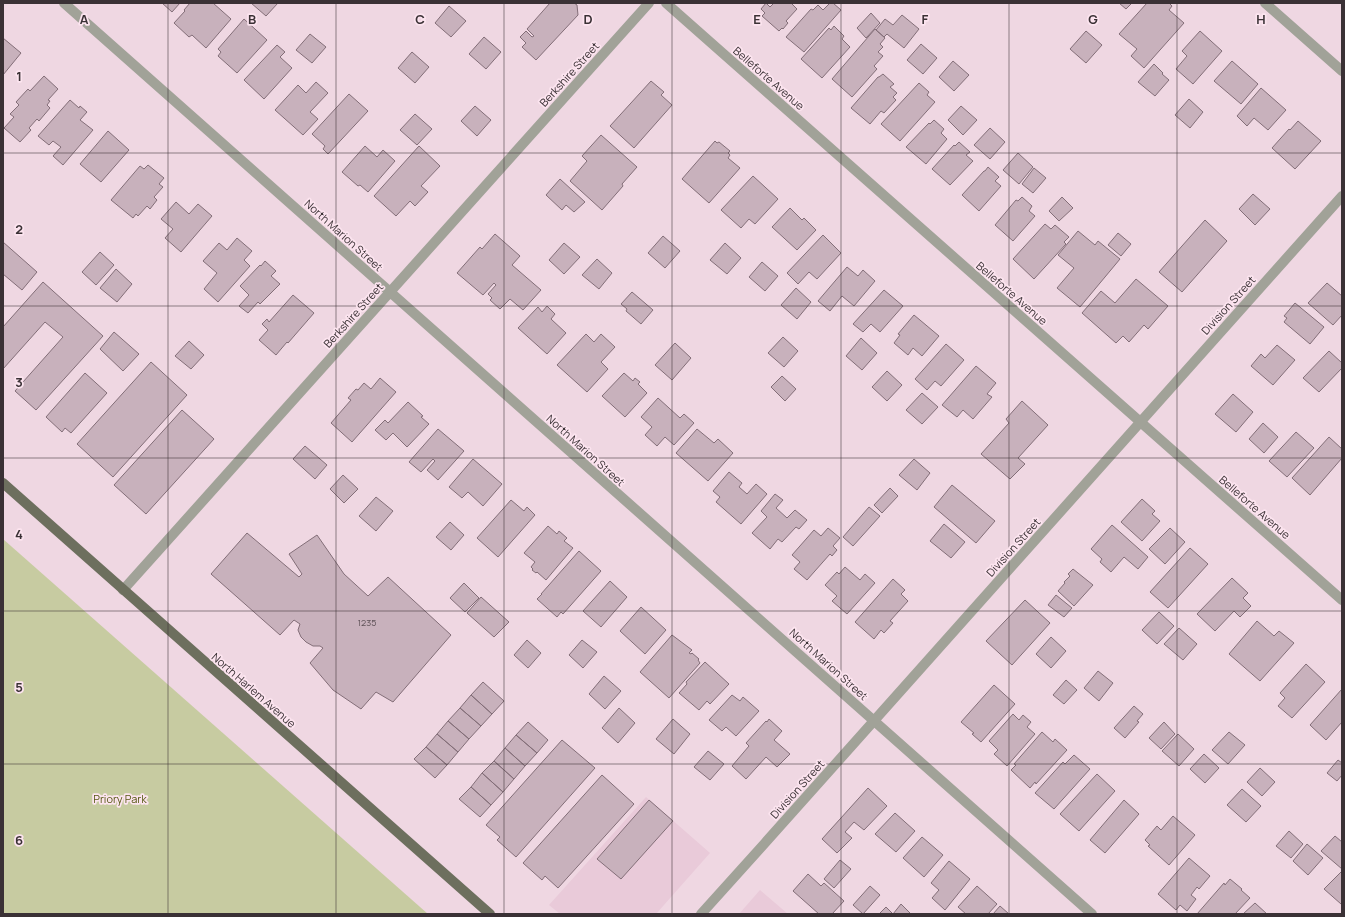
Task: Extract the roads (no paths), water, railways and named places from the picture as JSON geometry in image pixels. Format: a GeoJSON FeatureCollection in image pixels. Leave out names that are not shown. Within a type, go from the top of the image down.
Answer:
{"type":"FeatureCollection","features":[{"type":"Feature","properties":{"kind":"main road","name":"North Harlem Avenue"},"geometry":{"type":"LineString","coordinates":[[3,484],[490,914]]}},
{"type":"Feature","properties":{"kind":"street","name":"North Marion Street"},"geometry":{"type":"LineString","coordinates":[[64,3],[1092,914]]}},
{"type":"Feature","properties":{"kind":"street","name":"Berkshire Street"},"geometry":{"type":"LineString","coordinates":[[123,590],[648,3]]}},
{"type":"Feature","properties":{"kind":"street","name":"Belleforte Avenue"},"geometry":{"type":"LineString","coordinates":[[666,3],[1342,600]]}},
{"type":"Feature","properties":{"kind":"street"},"geometry":{"type":"LineString","coordinates":[[1265,3],[1342,71]]}},
{"type":"Feature","properties":{"kind":"street","name":"Division Street"},"geometry":{"type":"LineString","coordinates":[[701,914],[1342,196]]}},
{"type":"Feature","properties":{"kind":"park label","name":"Priory Park"},"geometry":{"type":"Point","coordinates":[120,798]}}]}
